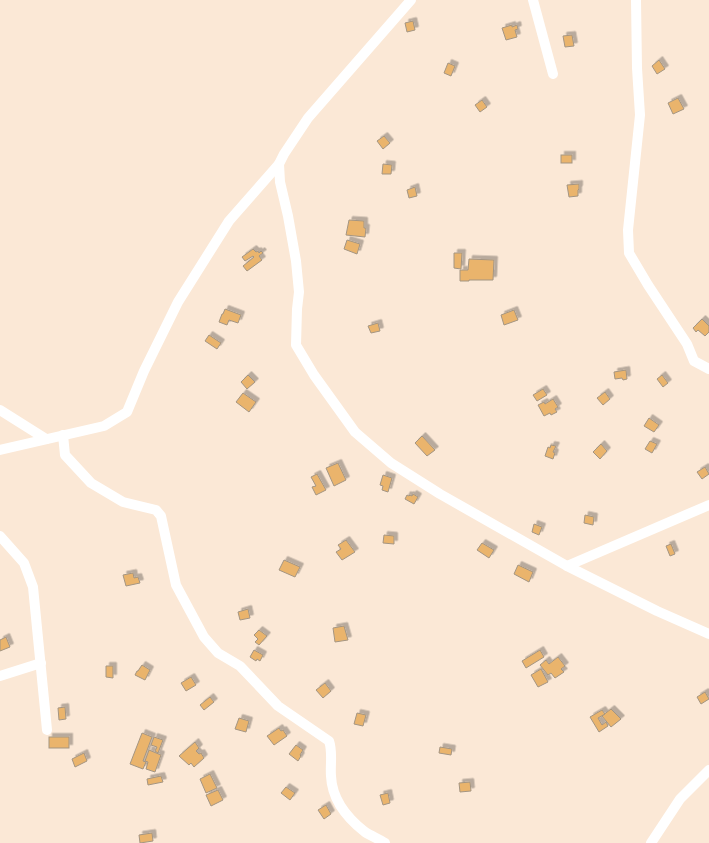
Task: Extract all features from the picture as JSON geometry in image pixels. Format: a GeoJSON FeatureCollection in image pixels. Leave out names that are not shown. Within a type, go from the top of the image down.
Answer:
{"type":"FeatureCollection","features":[{"type":"Feature","properties":{"kind":"street"},"geometry":{"type":"LineString","coordinates":[[0,450],[104,426],[127,412],[144,371],[178,302],[229,221],[279,164],[308,118],[411,0]]}},
{"type":"Feature","properties":{"kind":"street"},"geometry":{"type":"LineString","coordinates":[[533,0],[553,74]]}},
{"type":"Feature","properties":{"kind":"street"},"geometry":{"type":"LineString","coordinates":[[636,0],[640,115],[628,230],[629,253],[648,286],[687,344],[694,361],[709,369]]}},
{"type":"Feature","properties":{"kind":"street"},"geometry":{"type":"LineString","coordinates":[[279,164],[280,182],[297,268],[299,292],[296,345],[314,375],[355,432],[391,463],[440,494],[567,566],[657,611],[709,634]]}},
{"type":"Feature","properties":{"kind":"street"},"geometry":{"type":"LineString","coordinates":[[0,410],[46,439]]}},
{"type":"Feature","properties":{"kind":"street"},"geometry":{"type":"LineString","coordinates":[[63,435],[66,456],[91,483],[123,502],[156,510],[161,516],[176,585],[204,636],[218,653],[240,666],[278,706],[328,741],[331,747],[330,778],[335,796],[344,813],[365,832],[385,843]]}},
{"type":"Feature","properties":{"kind":"street"},"geometry":{"type":"LineString","coordinates":[[567,566],[709,505]]}},
{"type":"Feature","properties":{"kind":"street"},"geometry":{"type":"LineString","coordinates":[[0,536],[24,563],[33,587],[47,730]]}},
{"type":"Feature","properties":{"kind":"street"},"geometry":{"type":"LineString","coordinates":[[0,676],[41,663]]}},
{"type":"Feature","properties":{"kind":"street"},"geometry":{"type":"LineString","coordinates":[[651,843],[680,799],[709,770]]}},
{"type":"Feature","properties":{"kind":"building"},"geometry":{"type":"Polygon","coordinates":[[[413,21],[415,30],[407,32],[405,23],[413,21]]]}},
{"type":"Feature","properties":{"kind":"building"},"geometry":{"type":"Polygon","coordinates":[[[512,25],[512,27],[517,25],[518,29],[515,30],[517,37],[506,40],[502,28],[512,25]]]}},
{"type":"Feature","properties":{"kind":"building"},"geometry":{"type":"Polygon","coordinates":[[[572,35],[574,46],[565,47],[563,36],[572,35]]]}},
{"type":"Feature","properties":{"kind":"building"},"geometry":{"type":"Polygon","coordinates":[[[659,60],[665,69],[657,74],[652,66],[659,60]]]}},
{"type":"Feature","properties":{"kind":"building"},"geometry":{"type":"Polygon","coordinates":[[[448,63],[455,66],[451,76],[444,73],[448,63]]]}},
{"type":"Feature","properties":{"kind":"building"},"geometry":{"type":"Polygon","coordinates":[[[678,98],[684,109],[673,114],[668,103],[678,98]]]}},
{"type":"Feature","properties":{"kind":"building"},"geometry":{"type":"Polygon","coordinates":[[[482,100],[487,107],[480,112],[475,105],[482,100]]]}},
{"type":"Feature","properties":{"kind":"building"},"geometry":{"type":"Polygon","coordinates":[[[384,136],[390,143],[383,149],[377,141],[384,136]]]}},
{"type":"Feature","properties":{"kind":"building"},"geometry":{"type":"Polygon","coordinates":[[[561,155],[572,155],[572,163],[561,163],[561,155]]]}},
{"type":"Feature","properties":{"kind":"building"},"geometry":{"type":"Polygon","coordinates":[[[383,164],[392,165],[391,174],[382,174],[383,164]]]}},
{"type":"Feature","properties":{"kind":"building"},"geometry":{"type":"Polygon","coordinates":[[[579,184],[578,196],[569,197],[567,185],[579,184]]]}},
{"type":"Feature","properties":{"kind":"building"},"geometry":{"type":"Polygon","coordinates":[[[415,187],[417,196],[409,198],[407,190],[415,187]]]}},
{"type":"Feature","properties":{"kind":"building"},"geometry":{"type":"Polygon","coordinates":[[[349,220],[364,221],[364,228],[366,228],[365,237],[346,235],[349,220]]]}},
{"type":"Feature","properties":{"kind":"building"},"geometry":{"type":"Polygon","coordinates":[[[347,240],[360,244],[357,254],[344,249],[347,240]]]}},
{"type":"Feature","properties":{"kind":"building"},"geometry":{"type":"Polygon","coordinates":[[[253,249],[256,252],[258,251],[259,253],[261,251],[263,253],[259,256],[262,260],[247,271],[243,266],[254,257],[245,261],[242,257],[253,249]]]}},
{"type":"Feature","properties":{"kind":"building"},"geometry":{"type":"Polygon","coordinates":[[[454,253],[462,253],[461,269],[454,268],[454,253]]]}},
{"type":"Feature","properties":{"kind":"building"},"geometry":{"type":"Polygon","coordinates":[[[469,259],[494,260],[493,280],[460,281],[460,270],[468,270],[469,259]]]}},
{"type":"Feature","properties":{"kind":"building"},"geometry":{"type":"Polygon","coordinates":[[[225,309],[241,315],[238,323],[229,320],[227,325],[219,322],[225,309]]]}},
{"type":"Feature","properties":{"kind":"building"},"geometry":{"type":"Polygon","coordinates":[[[514,310],[518,320],[504,325],[501,315],[514,310]]]}},
{"type":"Feature","properties":{"kind":"building"},"geometry":{"type":"Polygon","coordinates":[[[702,319],[709,326],[709,332],[705,336],[698,330],[696,332],[693,328],[702,319]]]}},
{"type":"Feature","properties":{"kind":"building"},"geometry":{"type":"Polygon","coordinates":[[[378,323],[380,331],[371,333],[368,326],[378,323]]]}},
{"type":"Feature","properties":{"kind":"building"},"geometry":{"type":"Polygon","coordinates":[[[209,335],[221,343],[217,349],[205,341],[209,335]]]}},
{"type":"Feature","properties":{"kind":"building"},"geometry":{"type":"Polygon","coordinates":[[[626,370],[627,379],[615,379],[614,372],[626,370]]]}},
{"type":"Feature","properties":{"kind":"building"},"geometry":{"type":"Polygon","coordinates":[[[248,375],[255,382],[247,389],[241,382],[248,375]]]}},
{"type":"Feature","properties":{"kind":"building"},"geometry":{"type":"Polygon","coordinates":[[[662,375],[668,383],[663,387],[657,379],[662,375]]]}},
{"type":"Feature","properties":{"kind":"building"},"geometry":{"type":"Polygon","coordinates":[[[543,389],[547,395],[537,401],[533,395],[543,389]]]}},
{"type":"Feature","properties":{"kind":"building"},"geometry":{"type":"Polygon","coordinates":[[[605,392],[610,399],[603,405],[597,398],[605,392]]]}},
{"type":"Feature","properties":{"kind":"building"},"geometry":{"type":"Polygon","coordinates":[[[243,393],[256,402],[249,412],[236,402],[243,393]]]}},
{"type":"Feature","properties":{"kind":"building"},"geometry":{"type":"Polygon","coordinates":[[[553,399],[558,407],[555,409],[557,412],[544,416],[538,405],[544,402],[545,404],[553,399]]]}},
{"type":"Feature","properties":{"kind":"building"},"geometry":{"type":"Polygon","coordinates":[[[649,418],[659,425],[654,432],[644,426],[649,418]]]}},
{"type":"Feature","properties":{"kind":"building"},"geometry":{"type":"Polygon","coordinates":[[[422,436],[435,450],[427,456],[415,443],[422,436]]]}},
{"type":"Feature","properties":{"kind":"building"},"geometry":{"type":"Polygon","coordinates":[[[650,441],[657,444],[652,453],[645,449],[650,441]]]}},
{"type":"Feature","properties":{"kind":"building"},"geometry":{"type":"Polygon","coordinates":[[[601,444],[607,451],[600,459],[593,452],[601,444]]]}},
{"type":"Feature","properties":{"kind":"building"},"geometry":{"type":"Polygon","coordinates":[[[551,445],[556,446],[553,452],[555,453],[553,459],[545,456],[548,447],[550,448],[551,445]]]}},
{"type":"Feature","properties":{"kind":"building"},"geometry":{"type":"Polygon","coordinates":[[[338,463],[346,480],[334,486],[326,468],[338,463]]]}},
{"type":"Feature","properties":{"kind":"building"},"geometry":{"type":"Polygon","coordinates":[[[705,467],[709,474],[702,479],[697,472],[705,467]]]}},
{"type":"Feature","properties":{"kind":"building"},"geometry":{"type":"Polygon","coordinates":[[[317,474],[326,490],[316,495],[312,487],[316,486],[311,477],[317,474]]]}},
{"type":"Feature","properties":{"kind":"building"},"geometry":{"type":"Polygon","coordinates":[[[383,475],[392,478],[388,492],[382,490],[383,486],[380,485],[383,475]]]}},
{"type":"Feature","properties":{"kind":"building"},"geometry":{"type":"Polygon","coordinates":[[[413,494],[418,497],[414,504],[405,499],[407,495],[412,496],[413,494]]]}},
{"type":"Feature","properties":{"kind":"building"},"geometry":{"type":"Polygon","coordinates":[[[585,515],[594,517],[593,525],[584,523],[585,515]]]}},
{"type":"Feature","properties":{"kind":"building"},"geometry":{"type":"Polygon","coordinates":[[[534,524],[542,527],[539,535],[532,532],[534,524]]]}},
{"type":"Feature","properties":{"kind":"building"},"geometry":{"type":"Polygon","coordinates":[[[384,535],[394,536],[394,544],[383,543],[384,535]]]}},
{"type":"Feature","properties":{"kind":"building"},"geometry":{"type":"Polygon","coordinates":[[[346,540],[355,552],[342,560],[336,552],[341,549],[338,545],[346,540]]]}},
{"type":"Feature","properties":{"kind":"building"},"geometry":{"type":"Polygon","coordinates":[[[482,543],[494,550],[489,558],[477,550],[482,543]]]}},
{"type":"Feature","properties":{"kind":"building"},"geometry":{"type":"Polygon","coordinates":[[[671,544],[675,554],[670,556],[666,546],[671,544]]]}},
{"type":"Feature","properties":{"kind":"building"},"geometry":{"type":"Polygon","coordinates":[[[284,560],[300,567],[295,577],[279,570],[284,560]]]}},
{"type":"Feature","properties":{"kind":"building"},"geometry":{"type":"Polygon","coordinates":[[[518,565],[533,572],[529,582],[514,574],[518,565]]]}},
{"type":"Feature","properties":{"kind":"building"},"geometry":{"type":"Polygon","coordinates":[[[133,573],[134,578],[138,577],[140,583],[126,586],[123,575],[133,573]]]}},
{"type":"Feature","properties":{"kind":"building"},"geometry":{"type":"Polygon","coordinates":[[[248,609],[250,618],[240,620],[238,612],[248,609]]]}},
{"type":"Feature","properties":{"kind":"building"},"geometry":{"type":"Polygon","coordinates":[[[344,626],[348,640],[335,642],[333,628],[344,626]]]}},
{"type":"Feature","properties":{"kind":"building"},"geometry":{"type":"Polygon","coordinates":[[[259,630],[267,636],[259,645],[255,642],[258,639],[254,635],[259,630]]]}},
{"type":"Feature","properties":{"kind":"building"},"geometry":{"type":"Polygon","coordinates":[[[6,637],[10,647],[0,651],[0,640],[6,637]]]}},
{"type":"Feature","properties":{"kind":"building"},"geometry":{"type":"Polygon","coordinates":[[[254,650],[263,655],[260,661],[250,657],[254,650]]]}},
{"type":"Feature","properties":{"kind":"building"},"geometry":{"type":"Polygon","coordinates":[[[540,650],[544,657],[526,668],[522,661],[540,650]]]}},
{"type":"Feature","properties":{"kind":"building"},"geometry":{"type":"Polygon","coordinates":[[[558,657],[565,666],[561,669],[564,672],[555,678],[551,673],[548,675],[540,665],[546,660],[549,664],[558,657]]]}},
{"type":"Feature","properties":{"kind":"building"},"geometry":{"type":"Polygon","coordinates":[[[142,665],[150,670],[145,680],[135,675],[142,665]]]}},
{"type":"Feature","properties":{"kind":"building"},"geometry":{"type":"Polygon","coordinates":[[[106,666],[113,666],[113,678],[106,677],[106,666]]]}},
{"type":"Feature","properties":{"kind":"building"},"geometry":{"type":"Polygon","coordinates":[[[541,669],[548,682],[538,687],[531,675],[541,669]]]}},
{"type":"Feature","properties":{"kind":"building"},"geometry":{"type":"Polygon","coordinates":[[[191,677],[196,685],[186,691],[181,683],[191,677]]]}},
{"type":"Feature","properties":{"kind":"building"},"geometry":{"type":"Polygon","coordinates":[[[325,683],[331,691],[323,698],[316,690],[325,683]]]}},
{"type":"Feature","properties":{"kind":"building"},"geometry":{"type":"Polygon","coordinates":[[[705,692],[709,699],[701,704],[697,697],[705,692]]]}},
{"type":"Feature","properties":{"kind":"building"},"geometry":{"type":"Polygon","coordinates":[[[210,697],[214,702],[204,710],[200,705],[210,697]]]}},
{"type":"Feature","properties":{"kind":"building"},"geometry":{"type":"Polygon","coordinates":[[[65,707],[66,719],[59,720],[58,708],[65,707]]]}},
{"type":"Feature","properties":{"kind":"building"},"geometry":{"type":"Polygon","coordinates":[[[611,709],[621,719],[611,727],[602,716],[611,709]]]}},
{"type":"Feature","properties":{"kind":"building"},"geometry":{"type":"Polygon","coordinates":[[[602,710],[605,714],[598,718],[602,725],[606,722],[608,726],[599,732],[590,717],[602,710]]]}},
{"type":"Feature","properties":{"kind":"building"},"geometry":{"type":"Polygon","coordinates":[[[357,713],[366,715],[363,726],[354,724],[357,713]]]}},
{"type":"Feature","properties":{"kind":"building"},"geometry":{"type":"Polygon","coordinates":[[[239,718],[249,721],[246,732],[235,729],[239,718]]]}},
{"type":"Feature","properties":{"kind":"building"},"geometry":{"type":"Polygon","coordinates":[[[279,728],[287,736],[274,745],[267,736],[279,728]]]}},
{"type":"Feature","properties":{"kind":"building"},"geometry":{"type":"Polygon","coordinates":[[[142,733],[152,737],[143,761],[146,762],[143,769],[130,764],[142,733]]]}},
{"type":"Feature","properties":{"kind":"building"},"geometry":{"type":"Polygon","coordinates":[[[49,737],[69,737],[69,748],[49,748],[49,737]]]}},
{"type":"Feature","properties":{"kind":"building"},"geometry":{"type":"Polygon","coordinates":[[[154,737],[163,740],[158,753],[155,751],[157,747],[151,745],[154,737]]]}},
{"type":"Feature","properties":{"kind":"building"},"geometry":{"type":"Polygon","coordinates":[[[195,742],[199,748],[196,751],[199,754],[201,753],[204,758],[194,767],[179,756],[195,742]]]}},
{"type":"Feature","properties":{"kind":"building"},"geometry":{"type":"Polygon","coordinates":[[[296,745],[303,750],[298,761],[289,754],[296,745]]]}},
{"type":"Feature","properties":{"kind":"building"},"geometry":{"type":"Polygon","coordinates":[[[440,747],[452,749],[451,755],[439,753],[440,747]]]}},
{"type":"Feature","properties":{"kind":"building"},"geometry":{"type":"Polygon","coordinates":[[[149,750],[161,755],[155,772],[146,769],[148,762],[145,761],[149,750]]]}},
{"type":"Feature","properties":{"kind":"building"},"geometry":{"type":"Polygon","coordinates":[[[84,753],[87,761],[75,767],[72,759],[84,753]]]}},
{"type":"Feature","properties":{"kind":"building"},"geometry":{"type":"Polygon","coordinates":[[[210,774],[217,788],[206,793],[200,779],[210,774]]]}},
{"type":"Feature","properties":{"kind":"building"},"geometry":{"type":"Polygon","coordinates":[[[161,776],[163,782],[148,785],[147,779],[161,776]]]}},
{"type":"Feature","properties":{"kind":"building"},"geometry":{"type":"Polygon","coordinates":[[[470,782],[471,791],[460,792],[459,783],[470,782]]]}},
{"type":"Feature","properties":{"kind":"building"},"geometry":{"type":"Polygon","coordinates":[[[286,787],[295,793],[290,800],[281,793],[286,787]]]}},
{"type":"Feature","properties":{"kind":"building"},"geometry":{"type":"Polygon","coordinates":[[[218,790],[223,800],[211,806],[206,795],[218,790]]]}},
{"type":"Feature","properties":{"kind":"building"},"geometry":{"type":"Polygon","coordinates":[[[388,793],[390,803],[383,805],[380,795],[388,793]]]}},
{"type":"Feature","properties":{"kind":"building"},"geometry":{"type":"Polygon","coordinates":[[[326,805],[331,814],[324,819],[318,810],[326,805]]]}},
{"type":"Feature","properties":{"kind":"building"},"geometry":{"type":"Polygon","coordinates":[[[152,833],[153,841],[140,843],[139,835],[152,833]]]}}]}
